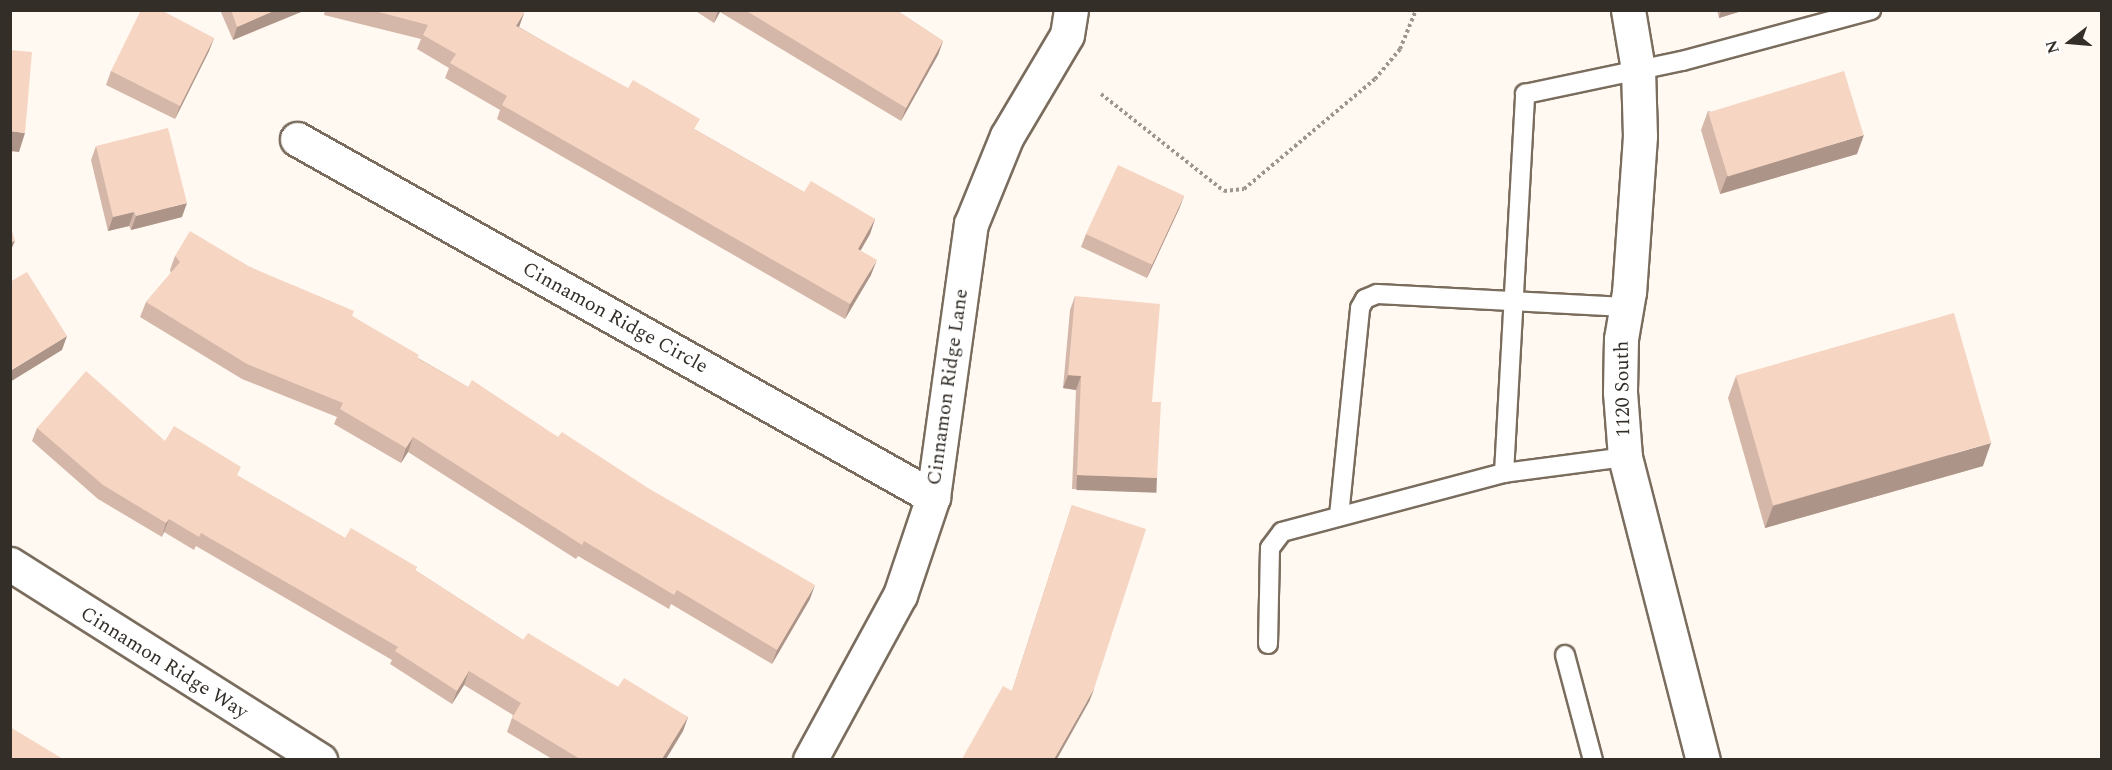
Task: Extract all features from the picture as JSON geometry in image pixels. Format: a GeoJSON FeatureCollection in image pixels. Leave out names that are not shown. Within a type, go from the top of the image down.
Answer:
{"type":"FeatureCollection","features":[{"type":"Feature","properties":{"kind":"street","name":"Cinnamon Ridge Lane"},"geometry":{"type":"LineString","coordinates":[[810,759],[900,595],[933,497],[971,224],[1007,136],[1067,35],[1071,10]]}},
{"type":"Feature","properties":{"kind":"street","name":"1120 South"},"geometry":{"type":"LineString","coordinates":[[1628,10],[1638,69],[1640,136],[1620,392],[1625,458],[1702,759]]}},
{"type":"Feature","properties":{"kind":"street","name":"Cinnamon Ridge Circle"},"geometry":{"type":"LineString","coordinates":[[297,139],[933,497]]}},
{"type":"Feature","properties":{"kind":"street","name":"Cinnamon Ridge Way"},"geometry":{"type":"LineString","coordinates":[[10,564],[320,759]]}},
{"type":"Feature","properties":{"kind":"lane"},"geometry":{"type":"LineString","coordinates":[[1504,473],[1525,94],[1638,69],[1871,10]]}},
{"type":"Feature","properties":{"kind":"lane"},"geometry":{"type":"LineString","coordinates":[[1340,516],[1360,308],[1365,299],[1377,294],[1626,307]]}},
{"type":"Feature","properties":{"kind":"lane"},"geometry":{"type":"LineString","coordinates":[[1268,644],[1273,539],[1282,532],[1504,473],[1625,458]]}},
{"type":"Feature","properties":{"kind":"lane"},"geometry":{"type":"LineString","coordinates":[[1565,655],[1593,759]]}},
{"type":"Feature","properties":{"kind":"path"},"geometry":{"type":"LineString","coordinates":[[1101,94],[1224,191],[1244,189],[1375,79],[1400,49],[1416,10]]}},
{"type":"Feature","properties":{"kind":"building"},"geometry":{"type":"Polygon","coordinates":[[[141,10],[161,10],[214,38],[180,106],[111,71],[141,10]]]}},
{"type":"Feature","properties":{"kind":"building"},"geometry":{"type":"Polygon","coordinates":[[[231,10],[276,10],[237,27],[231,10]]]}},
{"type":"Feature","properties":{"kind":"building"},"geometry":{"type":"Polygon","coordinates":[[[371,10],[520,10],[524,13],[516,26],[628,88],[633,80],[700,119],[694,129],[804,192],[811,181],[875,219],[858,249],[877,260],[850,304],[502,105],[507,96],[450,63],[456,54],[423,35],[428,25],[371,10]]]}},
{"type":"Feature","properties":{"kind":"building"},"geometry":{"type":"Polygon","coordinates":[[[745,10],[896,10],[943,41],[906,108],[745,10]]]}},
{"type":"Feature","properties":{"kind":"building"},"geometry":{"type":"Polygon","coordinates":[[[10,50],[32,52],[25,133],[10,131],[10,50]]]}},
{"type":"Feature","properties":{"kind":"building"},"geometry":{"type":"Polygon","coordinates":[[[1844,71],[1864,135],[1728,177],[1708,113],[1844,71]]]}},
{"type":"Feature","properties":{"kind":"building"},"geometry":{"type":"Polygon","coordinates":[[[168,128],[187,203],[136,216],[134,212],[113,217],[96,146],[168,128]]]}},
{"type":"Feature","properties":{"kind":"building"},"geometry":{"type":"Polygon","coordinates":[[[1118,165],[1184,196],[1152,265],[1086,234],[1118,165]]]}},
{"type":"Feature","properties":{"kind":"building"},"geometry":{"type":"Polygon","coordinates":[[[10,225],[15,241],[10,242],[10,225]]]}},
{"type":"Feature","properties":{"kind":"building"},"geometry":{"type":"Polygon","coordinates":[[[190,231],[250,267],[354,311],[352,316],[419,355],[417,358],[468,387],[472,380],[558,437],[562,432],[648,488],[815,585],[777,650],[677,590],[674,595],[584,541],[582,545],[413,437],[406,448],[340,409],[343,403],[247,364],[146,302],[180,262],[175,256],[190,231]]]}},
{"type":"Feature","properties":{"kind":"building"},"geometry":{"type":"Polygon","coordinates":[[[27,272],[67,336],[10,371],[10,282],[27,272]]]}},
{"type":"Feature","properties":{"kind":"building"},"geometry":{"type":"Polygon","coordinates":[[[1075,296],[1160,304],[1152,402],[1161,402],[1157,478],[1077,475],[1081,376],[1068,375],[1075,296]]]}},
{"type":"Feature","properties":{"kind":"building"},"geometry":{"type":"Polygon","coordinates":[[[1954,313],[1991,443],[1773,505],[1736,376],[1954,313]]]}},
{"type":"Feature","properties":{"kind":"building"},"geometry":{"type":"Polygon","coordinates":[[[86,371],[165,441],[174,426],[241,467],[237,475],[345,538],[351,528],[417,567],[415,570],[523,640],[528,633],[618,687],[624,678],[688,717],[662,759],[580,759],[512,718],[521,703],[469,671],[457,691],[395,651],[398,647],[201,533],[199,537],[169,519],[166,523],[103,485],[37,428],[86,371]]]}},
{"type":"Feature","properties":{"kind":"building"},"geometry":{"type":"Polygon","coordinates":[[[1072,505],[1146,529],[1094,689],[1054,759],[962,759],[1003,686],[1012,691],[1072,505]]]}},
{"type":"Feature","properties":{"kind":"building"},"geometry":{"type":"Polygon","coordinates":[[[10,727],[63,759],[10,759],[10,727]]]}}]}
